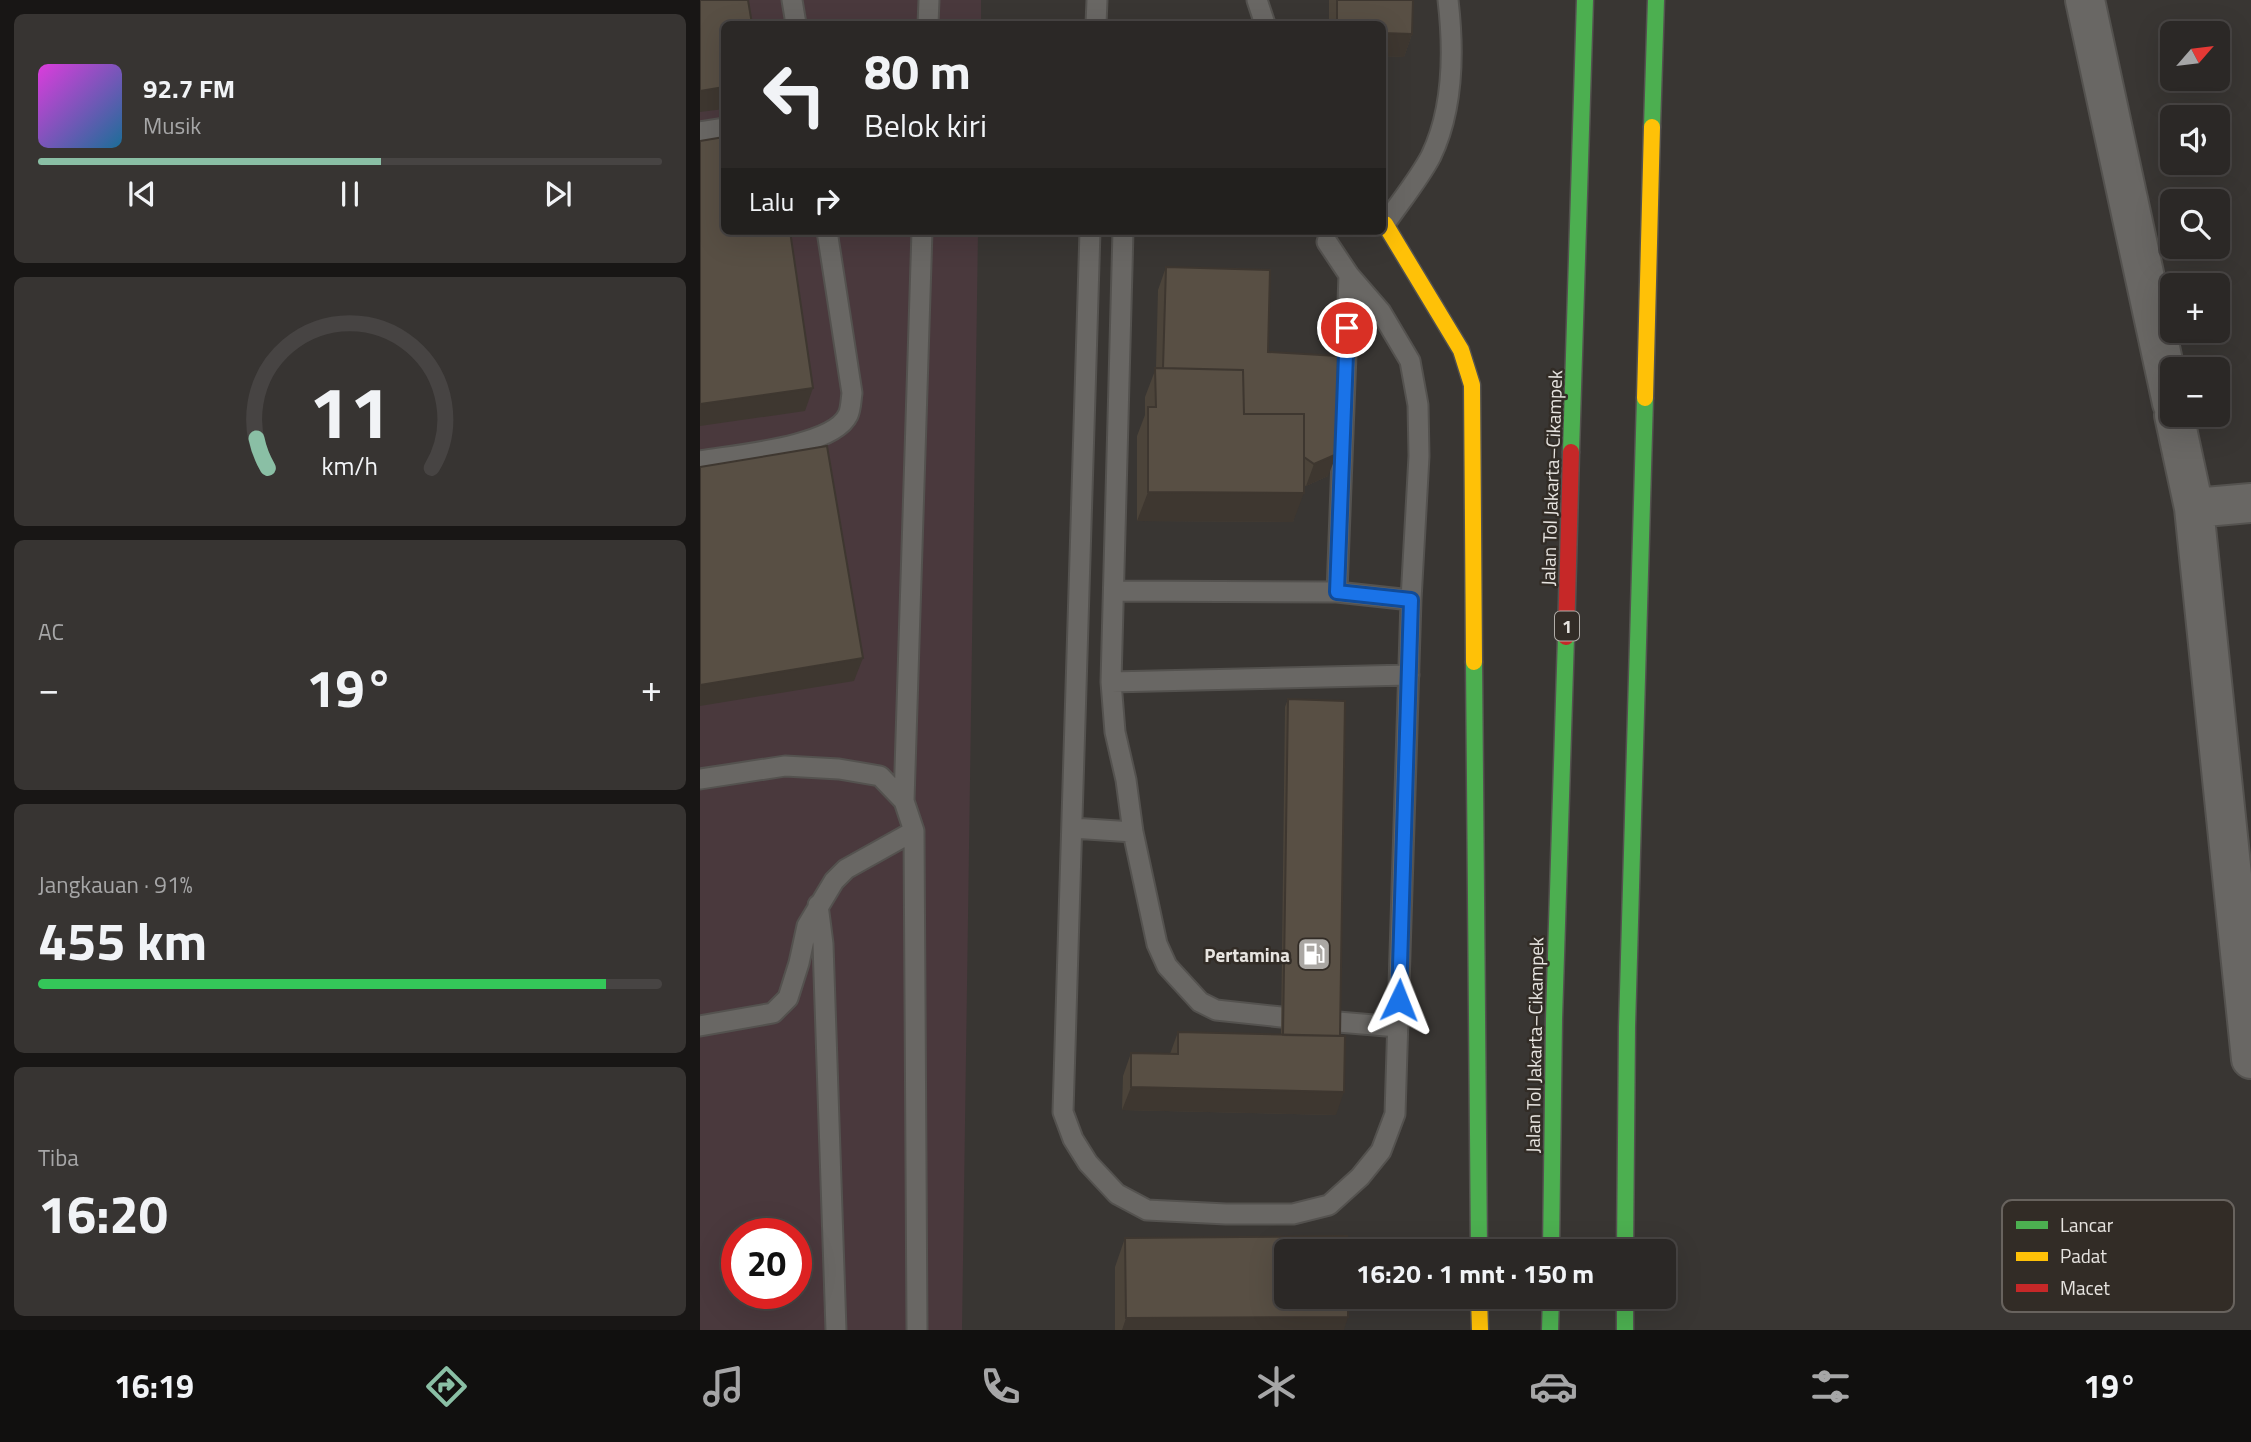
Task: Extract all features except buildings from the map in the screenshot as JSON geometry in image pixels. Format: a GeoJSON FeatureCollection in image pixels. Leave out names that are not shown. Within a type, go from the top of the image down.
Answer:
{"type":"FeatureCollection","features":[{"type":"Feature","properties":{"kind":"highway","name":"Jalan Tol Jakarta–Cikampek"},"geometry":{"type":"LineString","coordinates":[[1551,1239],[1554,1019],[1585,0]]}},
{"type":"Feature","properties":{"kind":"highway"},"geometry":{"type":"LineString","coordinates":[[1625,1239],[1627,1027],[1656,0]]}},
{"type":"Feature","properties":{"kind":"highway"},"geometry":{"type":"LineString","coordinates":[[1386,224],[1461,350],[1472,385],[1479,1239]]}},
{"type":"Feature","properties":{"kind":"highway"},"geometry":{"type":"LineString","coordinates":[[1479,1309],[1480,1330]]}},
{"type":"Feature","properties":{"kind":"highway"},"geometry":{"type":"LineString","coordinates":[[1550,1309],[1550,1330]]}},
{"type":"Feature","properties":{"kind":"highway"},"geometry":{"type":"LineString","coordinates":[[1625,1309],[1625,1330]]}},
{"type":"Feature","properties":{"kind":"street"},"geometry":{"type":"LineString","coordinates":[[2085,0],[2162,357]]}},
{"type":"Feature","properties":{"kind":"street"},"geometry":{"type":"LineString","coordinates":[[2177,427],[2194,508],[2251,1059]]}},
{"type":"Feature","properties":{"kind":"street"},"geometry":{"type":"LineString","coordinates":[[2194,508],[2251,503]]}},
{"type":"Feature","properties":{"kind":"lane"},"geometry":{"type":"LineString","coordinates":[[792,0],[796,21]]}},
{"type":"Feature","properties":{"kind":"lane"},"geometry":{"type":"LineString","coordinates":[[928,21],[929,0]]}},
{"type":"Feature","properties":{"kind":"lane"},"geometry":{"type":"LineString","coordinates":[[1096,21],[1097,0]]}},
{"type":"Feature","properties":{"kind":"lane"},"geometry":{"type":"LineString","coordinates":[[1257,0],[1264,21]]}},
{"type":"Feature","properties":{"kind":"lane"},"geometry":{"type":"LineString","coordinates":[[1386,218],[1431,156],[1444,121],[1451,76],[1448,0]]}},
{"type":"Feature","properties":{"kind":"lane"},"geometry":{"type":"LineString","coordinates":[[700,132],[721,128]]}},
{"type":"Feature","properties":{"kind":"lane"},"geometry":{"type":"LineString","coordinates":[[700,461],[787,446],[822,436],[839,426],[849,414],[852,393],[828,235]]}},
{"type":"Feature","properties":{"kind":"lane"},"geometry":{"type":"LineString","coordinates":[[917,1330],[914,831],[904,801],[922,235]]}},
{"type":"Feature","properties":{"kind":"lane"},"geometry":{"type":"LineString","coordinates":[[1090,235],[1063,1112],[1073,1139],[1088,1163],[1117,1194],[1147,1210],[1226,1214],[1293,1213],[1329,1205],[1360,1177],[1381,1151],[1395,1114],[1411,600],[1419,456],[1418,405],[1410,361],[1381,312],[1349,275],[1327,242]]}},
{"type":"Feature","properties":{"kind":"lane"},"geometry":{"type":"LineString","coordinates":[[1123,235],[1111,682],[1115,733],[1126,780],[1133,832],[1157,944],[1167,966],[1200,1002],[1216,1010],[1281,1017]]}},
{"type":"Feature","properties":{"kind":"lane"},"geometry":{"type":"LineString","coordinates":[[1337,592],[1349,275]]}},
{"type":"Feature","properties":{"kind":"lane"},"geometry":{"type":"LineString","coordinates":[[1115,591],[1337,592],[1411,600]]}},
{"type":"Feature","properties":{"kind":"lane"},"geometry":{"type":"LineString","coordinates":[[1111,682],[1409,675]]}},
{"type":"Feature","properties":{"kind":"lane"},"geometry":{"type":"LineString","coordinates":[[700,779],[785,766],[839,769],[880,776],[904,801]]}},
{"type":"Feature","properties":{"kind":"lane"},"geometry":{"type":"LineString","coordinates":[[1072,828],[1133,832]]}},
{"type":"Feature","properties":{"kind":"lane"},"geometry":{"type":"LineString","coordinates":[[700,1026],[773,1013],[788,998],[807,926],[834,881],[846,869],[914,831]]}},
{"type":"Feature","properties":{"kind":"lane"},"geometry":{"type":"LineString","coordinates":[[818,905],[823,944],[836,1330]]}},
{"type":"Feature","properties":{"kind":"lane"},"geometry":{"type":"LineString","coordinates":[[1338,1022],[1398,1027]]}},
{"type":"Feature","properties":{"kind":"shaded area"},"geometry":{"type":"Polygon","coordinates":[[[700,0],[981,0],[981,21],[721,21],[721,235],[978,235],[962,1330],[700,1330],[700,0]]]}},
{"type":"Feature","properties":{"kind":"traffic: fast"},"geometry":{"type":"LineString","coordinates":[[1571,452],[1585,0]]}},
{"type":"Feature","properties":{"kind":"traffic: fast"},"geometry":{"type":"LineString","coordinates":[[1652,127],[1656,0]]}},
{"type":"Feature","properties":{"kind":"traffic: fast"},"geometry":{"type":"LineString","coordinates":[[1625,1239],[1627,1027],[1645,398]]}},
{"type":"Feature","properties":{"kind":"traffic: fast"},"geometry":{"type":"LineString","coordinates":[[1551,1239],[1554,1019],[1566,637]]}},
{"type":"Feature","properties":{"kind":"traffic: fast"},"geometry":{"type":"LineString","coordinates":[[1474,662],[1479,1239]]}},
{"type":"Feature","properties":{"kind":"traffic: fast"},"geometry":{"type":"LineString","coordinates":[[1550,1330],[1551,1309]]}},
{"type":"Feature","properties":{"kind":"traffic: fast"},"geometry":{"type":"LineString","coordinates":[[1625,1309],[1625,1330]]}},
{"type":"Feature","properties":{"kind":"traffic: slow"},"geometry":{"type":"LineString","coordinates":[[1645,398],[1652,127]]}},
{"type":"Feature","properties":{"kind":"traffic: slow"},"geometry":{"type":"LineString","coordinates":[[1386,226],[1461,350],[1472,385],[1474,662]]}},
{"type":"Feature","properties":{"kind":"traffic: slow"},"geometry":{"type":"LineString","coordinates":[[1479,1309],[1480,1330]]}},
{"type":"Feature","properties":{"kind":"traffic: jam"},"geometry":{"type":"LineString","coordinates":[[1566,637],[1571,452]]}},
{"type":"Feature","properties":{"kind":"place","name":"Pertamina"},"geometry":{"type":"Point","coordinates":[1314,954]}},
{"type":"Feature","properties":{"kind":"route"},"geometry":{"type":"LineString","coordinates":[[1347,328],[1337,592],[1411,600],[1399,1000]]}}]}
